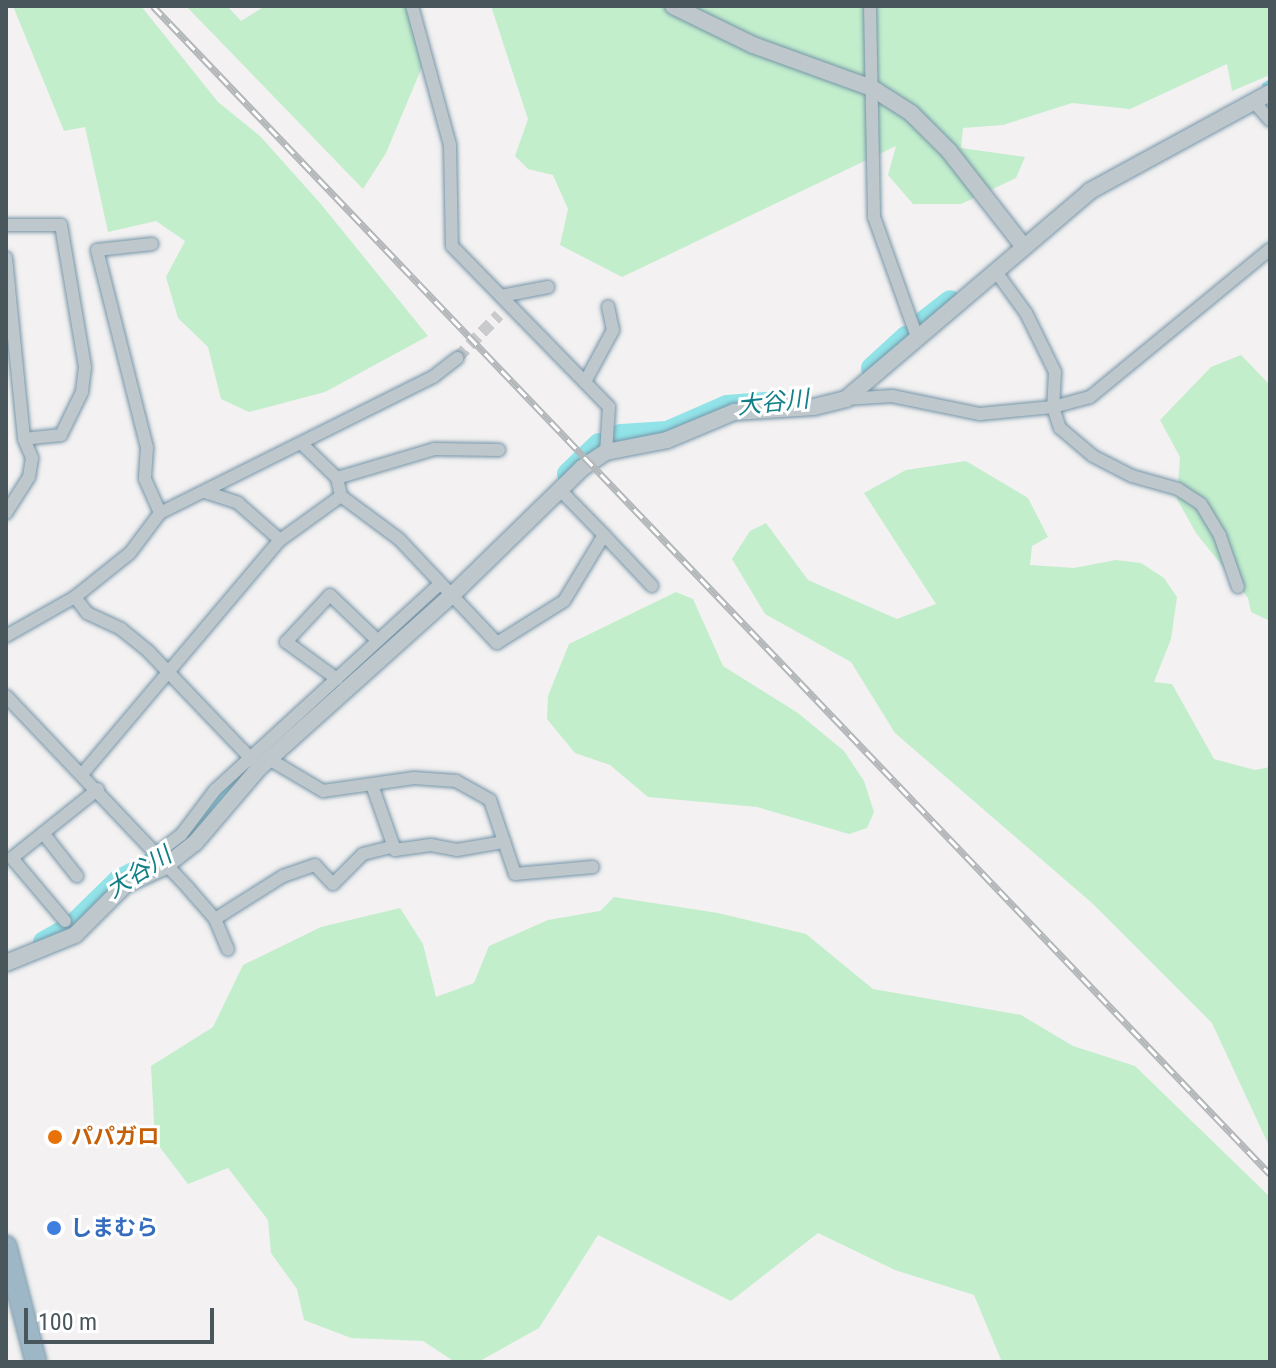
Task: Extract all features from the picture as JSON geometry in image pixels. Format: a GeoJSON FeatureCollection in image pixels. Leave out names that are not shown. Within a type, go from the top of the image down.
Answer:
{"type":"FeatureCollection","features":[{"type":"Feature","properties":{"kind":"highway"},"geometry":{"type":"LineString","coordinates":[[6,1246],[31,1358]]}},
{"type":"Feature","properties":{"kind":"street"},"geometry":{"type":"LineString","coordinates":[[412,6],[450,145],[452,246],[609,407],[606,452]]}},
{"type":"Feature","properties":{"kind":"street"},"geometry":{"type":"LineString","coordinates":[[673,6],[753,45],[872,88],[911,113],[949,151],[1024,247]]}},
{"type":"Feature","properties":{"kind":"street"},"geometry":{"type":"LineString","coordinates":[[870,6],[874,217],[917,337]]}},
{"type":"Feature","properties":{"kind":"street"},"geometry":{"type":"LineString","coordinates":[[846,399],[1090,191],[1270,93]]}},
{"type":"Feature","properties":{"kind":"street"},"geometry":{"type":"LineString","coordinates":[[1255,103],[1270,120]]}},
{"type":"Feature","properties":{"kind":"street"},"geometry":{"type":"LineString","coordinates":[[6,225],[61,225],[86,376],[61,435],[24,439]]}},
{"type":"Feature","properties":{"kind":"street"},"geometry":{"type":"LineString","coordinates":[[152,244],[97,250],[147,448],[145,479],[160,513]]}},
{"type":"Feature","properties":{"kind":"street"},"geometry":{"type":"LineString","coordinates":[[259,762],[446,590],[606,452],[667,440],[734,412],[814,407],[846,399],[892,396],[980,414],[1053,407],[1090,397],[1270,249]]}},
{"type":"Feature","properties":{"kind":"street"},"geometry":{"type":"LineString","coordinates":[[6,258],[7,313],[24,439],[32,458],[29,477],[6,513]]}},
{"type":"Feature","properties":{"kind":"street"},"geometry":{"type":"LineString","coordinates":[[997,273],[1026,313],[1055,372],[1053,407],[1060,428],[1093,456],[1132,476],[1178,489],[1201,504],[1220,536],[1238,587]]}},
{"type":"Feature","properties":{"kind":"street"},"geometry":{"type":"LineString","coordinates":[[499,315],[506,300],[548,287]]}},
{"type":"Feature","properties":{"kind":"street"},"geometry":{"type":"LineString","coordinates":[[585,382],[613,330],[608,307]]}},
{"type":"Feature","properties":{"kind":"street"},"geometry":{"type":"LineString","coordinates":[[6,636],[75,597],[130,553],[160,513],[303,445],[433,377],[457,358]]}},
{"type":"Feature","properties":{"kind":"street"},"geometry":{"type":"LineString","coordinates":[[303,445],[337,478],[341,496],[399,539],[497,643],[564,601],[604,535]]}},
{"type":"Feature","properties":{"kind":"street"},"geometry":{"type":"LineString","coordinates":[[337,478],[434,449],[499,450]]}},
{"type":"Feature","properties":{"kind":"street"},"geometry":{"type":"LineString","coordinates":[[561,491],[652,586]]}},
{"type":"Feature","properties":{"kind":"street"},"geometry":{"type":"LineString","coordinates":[[205,492],[238,503],[280,540]]}},
{"type":"Feature","properties":{"kind":"street"},"geometry":{"type":"LineString","coordinates":[[83,773],[280,540],[341,496]]}},
{"type":"Feature","properties":{"kind":"street"},"geometry":{"type":"LineString","coordinates":[[6,963],[75,935],[125,885],[160,861],[195,843],[259,762],[337,679],[378,641],[446,590]]}},
{"type":"Feature","properties":{"kind":"street"},"geometry":{"type":"LineString","coordinates":[[337,679],[286,642],[330,595],[378,641]]}},
{"type":"Feature","properties":{"kind":"street"},"geometry":{"type":"LineString","coordinates":[[75,597],[87,613],[121,629],[170,671],[259,762],[323,791],[414,778],[456,781],[490,800],[515,874],[593,867]]}},
{"type":"Feature","properties":{"kind":"street"},"geometry":{"type":"LineString","coordinates":[[6,696],[98,789],[215,919],[228,949]]}},
{"type":"Feature","properties":{"kind":"street"},"geometry":{"type":"LineString","coordinates":[[372,785],[395,850],[431,845],[457,850],[504,842]]}},
{"type":"Feature","properties":{"kind":"street"},"geometry":{"type":"LineString","coordinates":[[65,921],[12,858],[98,789]]}},
{"type":"Feature","properties":{"kind":"street"},"geometry":{"type":"LineString","coordinates":[[43,833],[77,876]]}},
{"type":"Feature","properties":{"kind":"street"},"geometry":{"type":"LineString","coordinates":[[215,919],[283,876],[315,865],[333,884],[363,854],[394,846]]}},
{"type":"Feature","properties":{"kind":"green space"},"geometry":{"type":"Polygon","coordinates":[[[13,6],[141,6],[218,102],[260,136],[320,203],[428,336],[325,392],[249,412],[221,399],[208,347],[178,318],[166,277],[185,241],[156,221],[108,232],[85,127],[64,131],[13,6]]]}},
{"type":"Feature","properties":{"kind":"green space"},"geometry":{"type":"Polygon","coordinates":[[[186,6],[227,6],[241,21],[265,6],[408,6],[422,67],[386,153],[363,189],[186,6]]]}},
{"type":"Feature","properties":{"kind":"green space"},"geometry":{"type":"Polygon","coordinates":[[[491,6],[1270,6],[1270,75],[1232,91],[1227,64],[1130,109],[1072,103],[1003,125],[963,128],[961,148],[1025,157],[1016,178],[961,204],[913,204],[888,175],[896,146],[622,277],[560,245],[568,209],[553,175],[528,169],[515,156],[528,119],[491,6]]]}},
{"type":"Feature","properties":{"kind":"green space"},"geometry":{"type":"Polygon","coordinates":[[[1241,355],[1270,385],[1270,621],[1251,612],[1248,598],[1196,533],[1177,499],[1180,457],[1160,420],[1211,367],[1241,355]]]}},
{"type":"Feature","properties":{"kind":"green space"},"geometry":{"type":"Polygon","coordinates":[[[966,461],[1028,498],[1048,537],[1032,546],[1030,565],[1074,568],[1116,560],[1141,563],[1164,578],[1177,597],[1171,639],[1154,682],[1172,684],[1214,759],[1255,770],[1270,767],[1270,1148],[1212,1023],[1092,903],[895,733],[851,662],[765,614],[732,559],[750,531],[766,523],[808,580],[897,619],[936,604],[864,493],[906,470],[966,461]]]}},
{"type":"Feature","properties":{"kind":"green space"},"geometry":{"type":"Polygon","coordinates":[[[676,592],[693,599],[723,666],[798,713],[844,751],[864,781],[874,812],[867,828],[849,834],[757,807],[648,797],[610,765],[575,753],[547,719],[548,696],[569,644],[676,592]]]}},
{"type":"Feature","properties":{"kind":"green space"},"geometry":{"type":"Polygon","coordinates":[[[614,897],[718,913],[806,934],[873,989],[1021,1015],[1073,1046],[1135,1066],[1270,1197],[1270,1362],[1002,1362],[974,1295],[895,1270],[818,1233],[731,1301],[598,1235],[539,1328],[478,1362],[455,1362],[423,1341],[351,1338],[304,1320],[297,1289],[271,1253],[268,1220],[228,1168],[188,1184],[155,1141],[151,1066],[213,1027],[243,965],[321,927],[400,908],[423,944],[436,997],[474,983],[489,946],[548,920],[600,911],[614,897]]]}},
{"type":"Feature","properties":{"kind":"waterway","name":"大谷川"},"geometry":{"type":"LineString","coordinates":[[1264,85],[1270,81]]}},
{"type":"Feature","properties":{"kind":"waterway","name":"大谷川"},"geometry":{"type":"LineString","coordinates":[[921,324],[950,301]]}},
{"type":"Feature","properties":{"kind":"waterway","name":"大谷川"},"geometry":{"type":"LineString","coordinates":[[872,368],[907,336]]}},
{"type":"Feature","properties":{"kind":"waterway","name":"大谷川"},"geometry":{"type":"LineString","coordinates":[[621,435],[667,432],[727,406],[777,402]]}},
{"type":"Feature","properties":{"kind":"waterway","name":"大谷川"},"geometry":{"type":"LineString","coordinates":[[568,474],[599,444]]}},
{"type":"Feature","properties":{"kind":"waterway","name":"大谷川"},"geometry":{"type":"LineString","coordinates":[[44,942],[71,927],[118,881],[177,850],[253,764]]}},
{"type":"Feature","properties":{"kind":"tunnel"},"geometry":{"type":"LineString","coordinates":[[457,358],[499,315]]}},
{"type":"Feature","properties":{"kind":"railway"},"geometry":{"type":"LineString","coordinates":[[153,6],[1270,1174]]}},
{"type":"Feature","properties":{"kind":"place","name":"パパガロ"},"geometry":{"type":"Point","coordinates":[55,1137]}},
{"type":"Feature","properties":{"kind":"place","name":"しまむら"},"geometry":{"type":"Point","coordinates":[54,1228]}}]}
